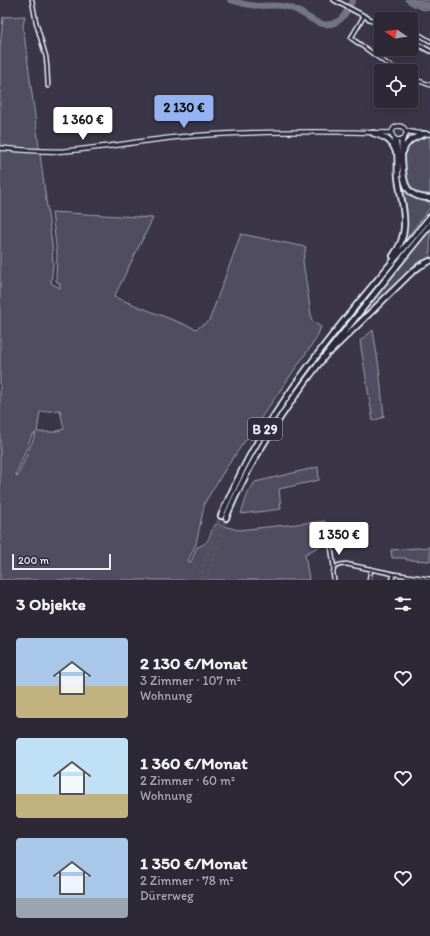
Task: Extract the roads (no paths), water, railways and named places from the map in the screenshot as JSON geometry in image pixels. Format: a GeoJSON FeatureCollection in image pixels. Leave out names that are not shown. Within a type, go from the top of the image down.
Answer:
{"type":"FeatureCollection","features":[{"type":"Feature","properties":{"kind":"highway"},"geometry":{"type":"LineString","coordinates":[[373,133],[384,137],[391,142],[400,158]]}},
{"type":"Feature","properties":{"kind":"highway"},"geometry":{"type":"LineString","coordinates":[[400,158],[406,144],[414,137],[424,134]]}},
{"type":"Feature","properties":{"kind":"highway"},"geometry":{"type":"LineString","coordinates":[[385,271],[396,253],[404,231],[405,218],[398,180],[401,147],[404,138]]}},
{"type":"Feature","properties":{"kind":"highway"},"geometry":{"type":"LineString","coordinates":[[396,140],[403,179],[408,189],[420,197],[430,198]]}},
{"type":"Feature","properties":{"kind":"highway","name":"B 29"},"geometry":{"type":"LineString","coordinates":[[221,516],[243,469],[271,420],[310,365],[430,216]]}},
{"type":"Feature","properties":{"kind":"highway","name":"B 29"},"geometry":{"type":"LineString","coordinates":[[226,518],[248,470],[270,432],[322,358],[430,225]]}},
{"type":"Feature","properties":{"kind":"highway"},"geometry":{"type":"LineString","coordinates":[[322,358],[329,354],[412,272],[430,261]]}},
{"type":"Feature","properties":{"kind":"main road"},"geometry":{"type":"LineString","coordinates":[[392,133],[393,129],[399,126],[404,127],[406,131],[430,134]]}},
{"type":"Feature","properties":{"kind":"main road"},"geometry":{"type":"LineString","coordinates":[[404,138],[406,131]]}},
{"type":"Feature","properties":{"kind":"main road"},"geometry":{"type":"LineString","coordinates":[[0,148],[35,151],[63,151],[165,138],[203,135],[281,132],[392,133]]}},
{"type":"Feature","properties":{"kind":"main road"},"geometry":{"type":"LineString","coordinates":[[392,133],[396,140],[416,133]]}},
{"type":"Feature","properties":{"kind":"street"},"geometry":{"type":"LineString","coordinates":[[32,0],[36,22],[48,67],[48,86]]}},
{"type":"Feature","properties":{"kind":"street"},"geometry":{"type":"LineString","coordinates":[[334,0],[374,21]]}},
{"type":"Feature","properties":{"kind":"street"},"geometry":{"type":"LineString","coordinates":[[364,16],[351,38],[388,64]]}},
{"type":"Feature","properties":{"kind":"street"},"geometry":{"type":"LineString","coordinates":[[418,36],[420,35],[430,41]]}},
{"type":"Feature","properties":{"kind":"street"},"geometry":{"type":"LineString","coordinates":[[418,44],[430,51]]}},
{"type":"Feature","properties":{"kind":"street"},"geometry":{"type":"LineString","coordinates":[[418,81],[430,85]]}},
{"type":"Feature","properties":{"kind":"street"},"geometry":{"type":"LineString","coordinates":[[330,547],[334,568],[334,580]]}},
{"type":"Feature","properties":{"kind":"street"},"geometry":{"type":"LineString","coordinates":[[334,568],[339,565],[346,564],[413,578],[430,579]]}},
{"type":"Feature","properties":{"kind":"street"},"geometry":{"type":"LineString","coordinates":[[369,580],[371,570]]}},
{"type":"Feature","properties":{"kind":"street"},"geometry":{"type":"LineString","coordinates":[[392,580],[394,574]]}},
{"type":"Feature","properties":{"kind":"waterway"},"geometry":{"type":"LineString","coordinates":[[230,0],[257,6],[287,7],[296,10],[315,21],[325,24],[335,23],[342,18],[353,0]]}},
{"type":"Feature","properties":{"kind":"waterway"},"geometry":{"type":"LineString","coordinates":[[411,0],[419,4],[430,6]]}},
{"type":"Feature","properties":{"kind":"tunnel"},"geometry":{"type":"LineString","coordinates":[[199,580],[221,516]]}},
{"type":"Feature","properties":{"kind":"tunnel"},"geometry":{"type":"LineString","coordinates":[[206,580],[226,518]]}}]}
